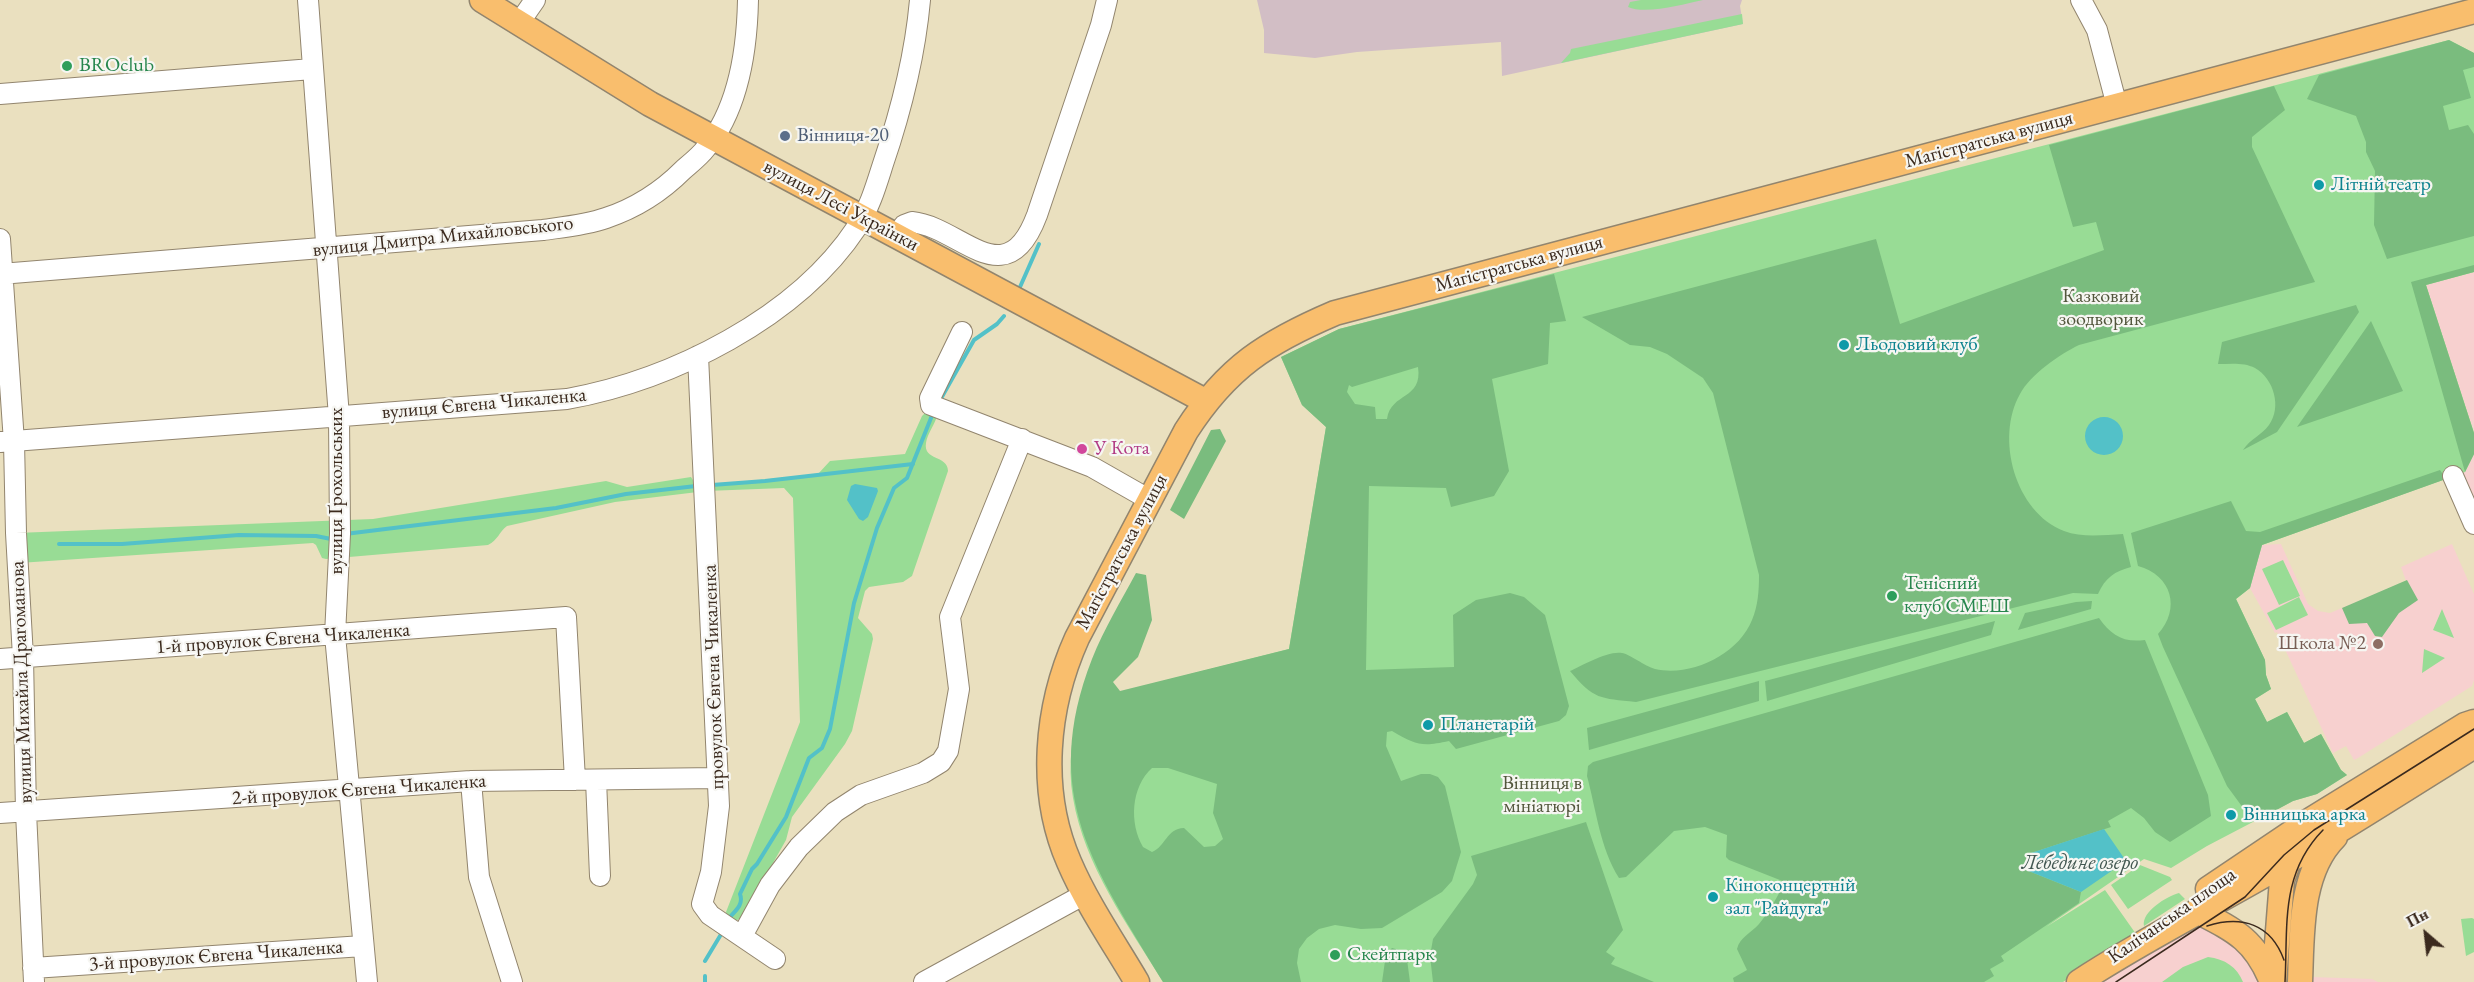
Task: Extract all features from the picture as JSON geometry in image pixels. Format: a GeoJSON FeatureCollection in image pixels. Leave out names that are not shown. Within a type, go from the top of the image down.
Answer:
{"type":"FeatureCollection","features":[{"type":"Feature","properties":{"kind":"main road","name":"вулиця Лесі Українки"},"geometry":{"type":"LineString","coordinates":[[482,0],[650,105],[863,216],[1205,400]]}},
{"type":"Feature","properties":{"kind":"main road","name":"Магістратська вулиця"},"geometry":{"type":"LineString","coordinates":[[1137,982],[1085,894],[1065,852],[1054,810],[1050,756],[1053,711],[1062,673],[1077,638],[1185,431],[1205,400],[1253,355],[1290,333],[1335,313],[2474,11]]}},
{"type":"Feature","properties":{"kind":"main road","name":"Калічанська площа"},"geometry":{"type":"LineString","coordinates":[[2087,977],[2139,935],[2464,725],[2474,722]]}},
{"type":"Feature","properties":{"kind":"main road"},"geometry":{"type":"LineString","coordinates":[[2300,978],[2303,918],[2311,882],[2321,857],[2333,839],[2361,818],[2474,746]]}},
{"type":"Feature","properties":{"kind":"main road","name":"Калічанська площа"},"geometry":{"type":"LineString","coordinates":[[2273,982],[2284,866],[2298,841],[2312,825],[2332,809]]}},
{"type":"Feature","properties":{"kind":"main road","name":"Калічанська площа"},"geometry":{"type":"LineString","coordinates":[[2197,911],[2284,866],[2361,818]]}},
{"type":"Feature","properties":{"kind":"main road","name":"Калічанська площа"},"geometry":{"type":"LineString","coordinates":[[2250,862],[2267,861],[2284,866]]}},
{"type":"Feature","properties":{"kind":"main road"},"geometry":{"type":"LineString","coordinates":[[2284,866],[2297,888],[2303,918]]}},
{"type":"Feature","properties":{"kind":"main road","name":"Калічанська площа"},"geometry":{"type":"LineString","coordinates":[[2197,911],[2247,941],[2264,962],[2273,982]]}},
{"type":"Feature","properties":{"kind":"main road"},"geometry":{"type":"LineString","coordinates":[[2087,977],[2197,911]]}},
{"type":"Feature","properties":{"kind":"street","name":"вулиця Ґрохольських"},"geometry":{"type":"LineString","coordinates":[[308,0],[339,417],[340,534],[335,635],[367,982]]}},
{"type":"Feature","properties":{"kind":"street"},"geometry":{"type":"LineString","coordinates":[[519,23],[536,0]]}},
{"type":"Feature","properties":{"kind":"street","name":"вулиця Дмитра Михайловського"},"geometry":{"type":"LineString","coordinates":[[1,274],[543,230],[604,219],[621,213],[655,194],[707,147],[732,99],[740,72],[745,45],[748,0]]}},
{"type":"Feature","properties":{"kind":"street","name":"вулиця Євгена Чикаленка"},"geometry":{"type":"LineString","coordinates":[[7,442],[567,399],[600,393],[625,385],[698,356],[774,310],[822,271],[863,216],[869,206],[900,111],[915,42],[920,0]]}},
{"type":"Feature","properties":{"kind":"street"},"geometry":{"type":"LineString","coordinates":[[898,236],[904,225],[912,222],[992,254],[1010,253],[1023,243],[1032,229],[1041,204],[1101,25],[1107,0]]}},
{"type":"Feature","properties":{"kind":"street"},"geometry":{"type":"LineString","coordinates":[[2081,0],[2097,30],[2117,106]]}},
{"type":"Feature","properties":{"kind":"street"},"geometry":{"type":"LineString","coordinates":[[0,94],[312,69]]}},
{"type":"Feature","properties":{"kind":"street","name":"вулиця Михайла Драгоманова"},"geometry":{"type":"LineString","coordinates":[[0,239],[7,442],[16,533],[23,657],[26,812],[34,975]]}},
{"type":"Feature","properties":{"kind":"street"},"geometry":{"type":"LineString","coordinates":[[962,332],[930,398],[933,406],[1092,467],[1150,500]]}},
{"type":"Feature","properties":{"kind":"street","name":"провулок Євгена Чикаленка"},"geometry":{"type":"LineString","coordinates":[[698,356],[719,806],[711,872],[702,904],[710,915],[775,959]]}},
{"type":"Feature","properties":{"kind":"street"},"geometry":{"type":"LineString","coordinates":[[742,936],[771,885],[792,856],[835,812],[861,795],[923,773],[941,762],[948,751],[959,689],[950,617],[1022,439]]}},
{"type":"Feature","properties":{"kind":"street"},"geometry":{"type":"LineString","coordinates":[[2452,476],[2474,524]]}},
{"type":"Feature","properties":{"kind":"street","name":"1-й провулок Євгена Чикаленка"},"geometry":{"type":"LineString","coordinates":[[0,659],[566,617],[575,780]]}},
{"type":"Feature","properties":{"kind":"street","name":"2-й провулок Євгена Чикаленка"},"geometry":{"type":"LineString","coordinates":[[0,813],[471,781],[718,778]]}},
{"type":"Feature","properties":{"kind":"street"},"geometry":{"type":"LineString","coordinates":[[596,780],[600,876]]}},
{"type":"Feature","properties":{"kind":"street"},"geometry":{"type":"LineString","coordinates":[[471,781],[479,877],[512,982]]}},
{"type":"Feature","properties":{"kind":"street"},"geometry":{"type":"LineString","coordinates":[[924,982],[1085,894]]}},
{"type":"Feature","properties":{"kind":"street","name":"3-й провулок Євгена Чикаленка"},"geometry":{"type":"LineString","coordinates":[[34,975],[363,946]]}},
{"type":"Feature","properties":{"kind":"shaded area"},"geometry":{"type":"Polygon","coordinates":[[[1257,0],[1742,0],[1740,6],[1743,24],[1502,76],[1501,42],[1357,52],[1315,58],[1264,53],[1264,30],[1257,0]]]}},
{"type":"Feature","properties":{"kind":"shaded area"},"geometry":{"type":"Polygon","coordinates":[[[2474,272],[2474,432],[2426,285],[2474,272]]]}},
{"type":"Feature","properties":{"kind":"shaded area"},"geometry":{"type":"Polygon","coordinates":[[[2474,454],[2474,524],[2453,476],[2465,472],[2474,454]]]}},
{"type":"Feature","properties":{"kind":"shaded area","name":"Школа №2"},"geometry":{"type":"Polygon","coordinates":[[[2281,544],[2308,604],[2318,611],[2330,613],[2406,581],[2401,567],[2452,544],[2474,594],[2474,680],[2472,686],[2354,760],[2346,746],[2333,753],[2277,632],[2275,633],[2250,588],[2261,545],[2281,544]]]}},
{"type":"Feature","properties":{"kind":"shaded area"},"geometry":{"type":"Polygon","coordinates":[[[2197,911],[2272,982],[2079,982],[2197,911]]]}},
{"type":"Feature","properties":{"kind":"shaded area"},"geometry":{"type":"Polygon","coordinates":[[[2311,977],[2372,979],[2378,982],[2311,982],[2311,977]]]}},
{"type":"Feature","properties":{"kind":"green space"},"geometry":{"type":"Polygon","coordinates":[[[1703,0],[1645,10],[1628,7],[1630,2],[1703,0]]]}},
{"type":"Feature","properties":{"kind":"green space"},"geometry":{"type":"Polygon","coordinates":[[[1742,14],[1743,24],[1561,63],[1571,49],[1742,14]]]}},
{"type":"Feature","properties":{"kind":"green space"},"geometry":{"type":"Polygon","coordinates":[[[2449,40],[2474,53],[2474,272],[2426,285],[2474,433],[2474,454],[2465,472],[2262,545],[2250,588],[2236,599],[2265,660],[2266,675],[2271,689],[2255,699],[2267,722],[2287,712],[2304,743],[2321,734],[2341,770],[2347,775],[2317,794],[2293,801],[2207,846],[2171,868],[2144,859],[2046,927],[2105,890],[2136,934],[2063,982],[1163,982],[1109,894],[1097,871],[1079,823],[1071,785],[1072,748],[1077,710],[1080,698],[1120,692],[1289,649],[1326,427],[1302,405],[1281,357],[1339,329],[2449,40]]]}},
{"type":"Feature","properties":{"kind":"green space"},"geometry":{"type":"Polygon","coordinates":[[[2449,40],[2474,53],[2474,67],[2463,70],[2471,98],[2443,106],[2449,130],[2468,125],[2474,134],[2474,236],[2387,259],[2374,225],[2375,171],[2366,152],[2366,142],[2356,116],[2307,99],[2319,75],[2449,40]]]}},
{"type":"Feature","properties":{"kind":"green space","name":"Казковий зоодворик"},"geometry":{"type":"Polygon","coordinates":[[[2274,86],[2285,110],[2252,137],[2252,147],[2315,282],[2079,345],[2055,359],[2031,380],[2020,394],[2013,412],[2009,431],[2014,472],[2033,508],[2047,521],[2064,531],[2093,536],[2123,534],[2131,567],[2111,576],[2098,594],[2073,593],[1636,702],[1598,696],[1585,688],[1570,671],[1595,659],[1616,653],[1625,654],[1655,669],[1669,671],[1683,670],[1712,661],[1736,644],[1745,632],[1756,609],[1759,587],[1759,575],[1713,393],[1703,378],[1667,354],[1650,347],[1630,345],[1582,317],[1876,239],[1900,324],[2104,250],[2096,222],[2073,227],[2049,145],[2274,86]]]}},
{"type":"Feature","properties":{"kind":"green space"},"geometry":{"type":"Polygon","coordinates":[[[2474,265],[2474,272],[2426,285],[2474,433],[2474,454],[2465,472],[2411,282],[2474,265]]]}},
{"type":"Feature","properties":{"kind":"green space"},"geometry":{"type":"Polygon","coordinates":[[[1554,274],[1566,321],[1550,323],[1548,364],[1492,379],[1509,471],[1494,496],[1451,507],[1446,488],[1369,486],[1366,670],[1454,667],[1453,615],[1476,600],[1510,593],[1524,597],[1545,615],[1569,706],[1566,715],[1559,721],[1456,749],[1449,741],[1419,744],[1392,731],[1387,732],[1386,746],[1401,781],[1421,774],[1430,774],[1438,777],[1445,786],[1461,852],[1452,881],[1442,892],[1382,928],[1361,929],[1335,925],[1319,929],[1307,938],[1299,949],[1297,963],[1301,982],[1163,982],[1116,903],[1097,866],[1082,829],[1073,791],[1071,751],[1077,707],[1092,659],[1136,573],[1146,575],[1152,620],[1138,657],[1113,682],[1120,691],[1289,649],[1326,427],[1302,405],[1281,357],[1339,329],[1554,274]],[[1418,367],[1352,387],[1349,385],[1347,392],[1355,404],[1375,407],[1376,419],[1387,419],[1394,404],[1416,385],[1418,367]],[[1152,768],[1140,785],[1134,806],[1136,827],[1143,847],[1152,852],[1173,831],[1184,828],[1204,847],[1215,846],[1223,839],[1213,813],[1217,784],[1168,768],[1152,768]]]}},
{"type":"Feature","properties":{"kind":"green space"},"geometry":{"type":"Polygon","coordinates":[[[2356,305],[2359,312],[2277,432],[2243,450],[2263,432],[2273,418],[2274,394],[2267,379],[2255,368],[2242,364],[2218,364],[2222,342],[2356,305]]]}},
{"type":"Feature","properties":{"kind":"green space"},"geometry":{"type":"Polygon","coordinates":[[[2371,321],[2403,391],[2297,427],[2371,321]]]}},
{"type":"Feature","properties":{"kind":"green space"},"geometry":{"type":"Polygon","coordinates":[[[927,411],[936,416],[936,419],[926,443],[926,449],[932,456],[944,462],[948,471],[912,576],[903,582],[869,587],[865,591],[858,618],[872,634],[873,639],[852,731],[792,817],[786,840],[743,916],[736,921],[728,919],[726,912],[800,722],[793,498],[784,488],[706,491],[615,502],[507,526],[488,545],[326,559],[322,558],[313,543],[19,563],[16,533],[373,519],[606,481],[627,487],[691,477],[696,485],[712,485],[818,474],[830,461],[905,454],[922,416],[927,411]]]}},
{"type":"Feature","properties":{"kind":"green space"},"geometry":{"type":"Polygon","coordinates":[[[1220,429],[1226,441],[1184,519],[1170,510],[1211,430],[1220,429]]]}},
{"type":"Feature","properties":{"kind":"green space"},"geometry":{"type":"Polygon","coordinates":[[[2440,470],[2446,479],[2262,545],[2250,588],[2236,599],[2265,660],[2266,675],[2271,689],[2255,699],[2267,722],[2287,712],[2304,743],[2321,734],[2341,770],[2347,775],[2317,794],[2293,801],[2269,814],[2249,816],[2227,786],[2163,647],[2158,634],[2169,614],[2171,604],[2169,594],[2159,577],[2150,570],[2138,566],[2131,533],[2231,501],[2246,531],[2260,532],[2440,470]]]}},
{"type":"Feature","properties":{"kind":"green space"},"geometry":{"type":"Polygon","coordinates":[[[2283,560],[2300,596],[2279,605],[2262,569],[2283,560]]]}},
{"type":"Feature","properties":{"kind":"green space"},"geometry":{"type":"Polygon","coordinates":[[[2407,580],[2418,600],[2399,613],[2382,637],[2375,636],[2367,623],[2349,624],[2342,608],[2407,580]]]}},
{"type":"Feature","properties":{"kind":"green space"},"geometry":{"type":"Polygon","coordinates":[[[2299,597],[2308,615],[2276,630],[2267,613],[2299,597]]]}},
{"type":"Feature","properties":{"kind":"green space"},"geometry":{"type":"Polygon","coordinates":[[[2092,601],[2091,609],[2018,630],[2025,613],[2076,602],[2092,601]]]}},
{"type":"Feature","properties":{"kind":"green space"},"geometry":{"type":"Polygon","coordinates":[[[2442,609],[2454,638],[2433,630],[2442,609]]]}},
{"type":"Feature","properties":{"kind":"green space"},"geometry":{"type":"Polygon","coordinates":[[[2099,618],[2108,629],[2124,639],[2145,640],[2208,795],[2211,816],[2170,842],[2155,832],[2144,818],[2131,808],[2108,821],[2111,827],[2028,854],[2026,870],[2081,892],[2079,903],[2001,956],[2004,961],[1990,969],[1994,976],[1984,982],[1734,982],[1733,978],[1747,970],[1737,949],[1738,945],[1763,919],[1785,882],[1729,860],[1726,857],[1727,835],[1705,827],[1674,831],[1626,877],[1619,878],[1607,854],[1587,776],[1588,766],[1593,762],[2099,618]]]}},
{"type":"Feature","properties":{"kind":"green space"},"geometry":{"type":"Polygon","coordinates":[[[1995,621],[1991,635],[1767,701],[1765,681],[1995,621]]]}},
{"type":"Feature","properties":{"kind":"green space"},"geometry":{"type":"Polygon","coordinates":[[[2424,649],[2445,658],[2422,673],[2424,649]]]}},
{"type":"Feature","properties":{"kind":"green space"},"geometry":{"type":"Polygon","coordinates":[[[1759,681],[1759,701],[1589,750],[1587,728],[1759,681]]]}},
{"type":"Feature","properties":{"kind":"green space"},"geometry":{"type":"Polygon","coordinates":[[[1586,822],[1623,930],[1606,952],[1615,958],[1611,964],[1654,982],[1433,982],[1430,956],[1433,939],[1473,884],[1477,875],[1471,856],[1586,822]]]}},
{"type":"Feature","properties":{"kind":"green space"},"geometry":{"type":"Polygon","coordinates":[[[2140,865],[2170,877],[2172,880],[2128,909],[2111,885],[2140,865]]]}},
{"type":"Feature","properties":{"kind":"green space"},"geometry":{"type":"Polygon","coordinates":[[[2179,893],[2185,899],[2144,926],[2144,921],[2151,910],[2168,897],[2179,893]]]}},
{"type":"Feature","properties":{"kind":"green space"},"geometry":{"type":"Polygon","coordinates":[[[2461,919],[2474,919],[2474,952],[2466,956],[2461,919]]]}},
{"type":"Feature","properties":{"kind":"green space"},"geometry":{"type":"Polygon","coordinates":[[[1392,948],[1406,952],[1410,982],[1382,982],[1386,954],[1392,948]]]}},
{"type":"Feature","properties":{"kind":"green space"},"geometry":{"type":"Polygon","coordinates":[[[2208,957],[2230,965],[2243,982],[2162,982],[2183,967],[2208,957]]]}},
{"type":"Feature","properties":{"kind":"water"},"geometry":{"type":"Polygon","coordinates":[[[2104,417],[2118,422],[2123,436],[2118,450],[2104,455],[2090,450],[2085,436],[2090,422],[2104,417]]]}},
{"type":"Feature","properties":{"kind":"water"},"geometry":{"type":"Polygon","coordinates":[[[855,484],[877,488],[878,491],[868,517],[863,521],[859,519],[847,500],[851,486],[855,484]]]}},
{"type":"Feature","properties":{"kind":"water","name":"Лебедине озеро"},"geometry":{"type":"Polygon","coordinates":[[[2104,829],[2126,861],[2081,892],[2026,870],[2028,854],[2104,829]]]}},
{"type":"Feature","properties":{"kind":"waterway"},"geometry":{"type":"LineString","coordinates":[[1020,287],[1039,244]]}},
{"type":"Feature","properties":{"kind":"waterway"},"geometry":{"type":"LineString","coordinates":[[939,402],[974,340],[997,324],[1004,316]]}},
{"type":"Feature","properties":{"kind":"waterway"},"geometry":{"type":"LineString","coordinates":[[728,919],[740,905],[740,894],[752,869],[786,817],[809,758],[822,748],[830,729],[854,603],[877,528],[894,488],[907,478],[933,413]]}},
{"type":"Feature","properties":{"kind":"waterway"},"geometry":{"type":"LineString","coordinates":[[712,485],[913,464]]}},
{"type":"Feature","properties":{"kind":"waterway"},"geometry":{"type":"LineString","coordinates":[[345,534],[556,508],[626,494],[696,486]]}},
{"type":"Feature","properties":{"kind":"waterway"},"geometry":{"type":"LineString","coordinates":[[59,544],[122,544],[239,535],[316,536],[331,539]]}},
{"type":"Feature","properties":{"kind":"waterway"},"geometry":{"type":"LineString","coordinates":[[705,961],[723,931]]}},
{"type":"Feature","properties":{"kind":"waterway"},"geometry":{"type":"LineString","coordinates":[[705,976],[705,982]]}},
{"type":"Feature","properties":{"kind":"tram line"},"geometry":{"type":"LineString","coordinates":[[2116,982],[2245,897],[2284,855],[2314,830],[2474,729]]}},
{"type":"Feature","properties":{"kind":"tram line"},"geometry":{"type":"LineString","coordinates":[[2285,982],[2287,920],[2293,882],[2299,864],[2323,830]]}},
{"type":"Feature","properties":{"kind":"tram line"},"geometry":{"type":"LineString","coordinates":[[2207,926],[2232,922],[2254,925],[2271,938],[2284,960]]}},
{"type":"Feature","properties":{"kind":"place","name":"BROclub"},"geometry":{"type":"Point","coordinates":[67,66]}},
{"type":"Feature","properties":{"kind":"place","name":"Вінниця-20"},"geometry":{"type":"Point","coordinates":[785,136]}},
{"type":"Feature","properties":{"kind":"place","name":"Літній театр"},"geometry":{"type":"Point","coordinates":[2319,185]}},
{"type":"Feature","properties":{"kind":"place","name":"Льодовий клуб"},"geometry":{"type":"Point","coordinates":[1844,345]}},
{"type":"Feature","properties":{"kind":"place","name":"У Кота"},"geometry":{"type":"Point","coordinates":[1082,449]}},
{"type":"Feature","properties":{"kind":"place","name":"Тенісний клуб СМЕШ"},"geometry":{"type":"Point","coordinates":[1892,596]}},
{"type":"Feature","properties":{"kind":"place","name":"Школа №2"},"geometry":{"type":"Point","coordinates":[2378,644]}},
{"type":"Feature","properties":{"kind":"place","name":"Планетарій"},"geometry":{"type":"Point","coordinates":[1428,725]}},
{"type":"Feature","properties":{"kind":"place","name":"Вінницька арка"},"geometry":{"type":"Point","coordinates":[2231,815]}},
{"type":"Feature","properties":{"kind":"place","name":"Кіноконцертній зал \"Райдуга\""},"geometry":{"type":"Point","coordinates":[1713,897]}},
{"type":"Feature","properties":{"kind":"place","name":"Скейтпарк"},"geometry":{"type":"Point","coordinates":[1335,955]}},
{"type":"Feature","properties":{"kind":"park label","name":"Вінниця в мініатюрі"},"geometry":{"type":"Point","coordinates":[1542,796]}}]}
